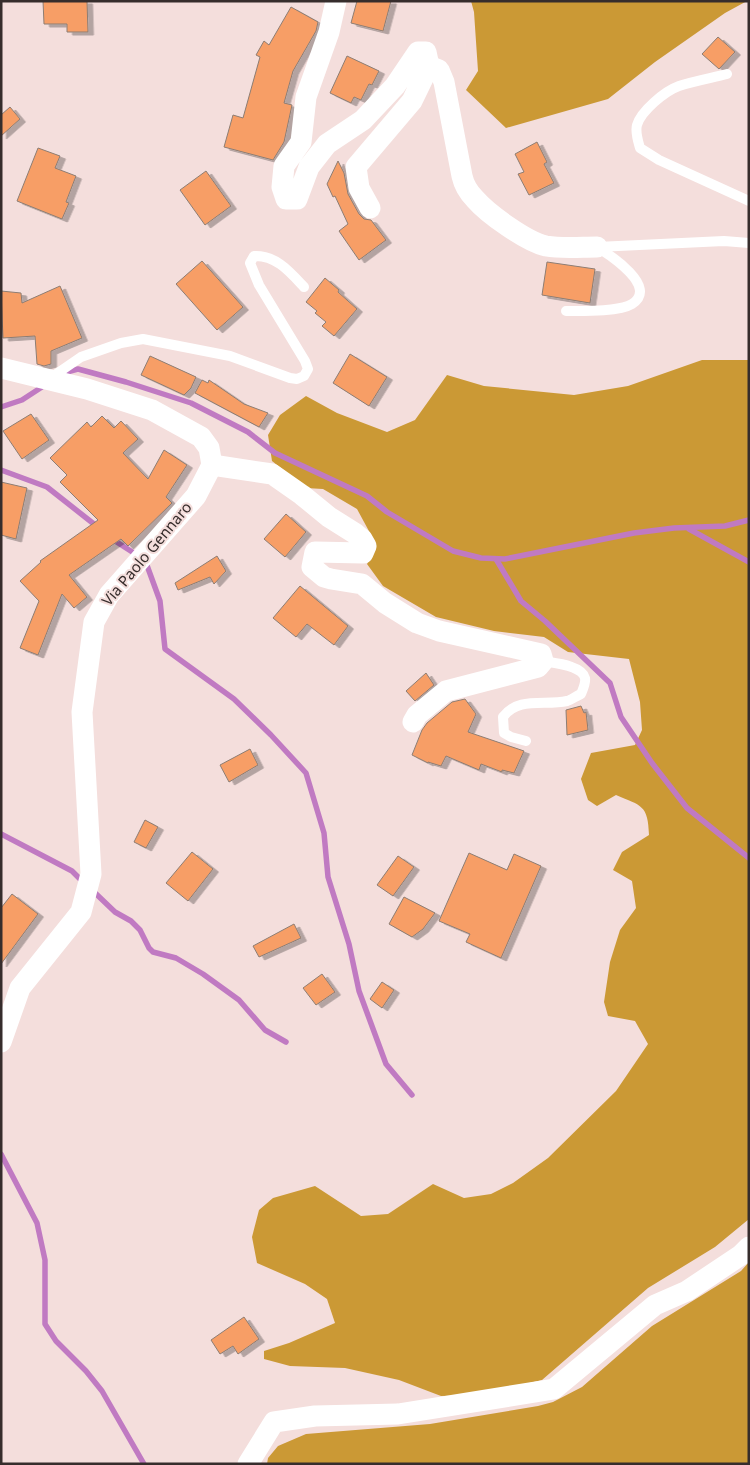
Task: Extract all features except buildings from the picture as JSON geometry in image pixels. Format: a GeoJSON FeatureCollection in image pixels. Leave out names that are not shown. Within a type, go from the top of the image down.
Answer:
{"type":"FeatureCollection","features":[{"type":"Feature","properties":{"kind":"street"},"geometry":{"type":"LineString","coordinates":[[336,1],[329,32],[306,97],[301,142],[284,166],[282,187],[286,199],[297,199],[309,167],[327,144],[363,120],[395,86],[418,52],[426,52],[429,66],[412,101],[356,167],[359,188],[370,208]]}},
{"type":"Feature","properties":{"kind":"street"},"geometry":{"type":"LineString","coordinates":[[429,66],[439,70],[444,82],[462,176],[465,186],[475,200],[514,231],[534,242],[547,246],[597,247]]}},
{"type":"Feature","properties":{"kind":"street"},"geometry":{"type":"LineString","coordinates":[[1,368],[87,389],[152,410],[201,437],[209,448],[212,465],[272,474],[362,539],[366,546],[362,553],[315,552],[312,567],[324,577],[331,580],[362,584],[385,603],[417,622],[439,631],[520,650],[534,651],[540,654],[543,661],[538,666],[446,691],[417,715],[413,722]]}},
{"type":"Feature","properties":{"kind":"street","name":"Via Paolo Gennaro"},"geometry":{"type":"LineString","coordinates":[[1,1042],[20,988],[81,912],[91,874],[82,712],[94,622],[109,595],[196,496],[212,465]]}},
{"type":"Feature","properties":{"kind":"street"},"geometry":{"type":"LineString","coordinates":[[248,1464],[274,1422],[315,1416],[398,1414],[554,1389],[655,1305],[687,1291],[741,1255],[749,1247]]}},
{"type":"Feature","properties":{"kind":"lane"},"geometry":{"type":"LineString","coordinates":[[727,74],[678,86],[654,102],[648,107],[637,125],[638,141],[640,148],[659,160],[749,201]]}},
{"type":"Feature","properties":{"kind":"lane"},"geometry":{"type":"LineString","coordinates":[[597,247],[724,241],[749,243]]}},
{"type":"Feature","properties":{"kind":"lane"},"geometry":{"type":"LineString","coordinates":[[566,311],[602,311],[632,304],[637,299],[640,291],[639,283],[634,276],[610,254],[597,247]]}},
{"type":"Feature","properties":{"kind":"lane"},"geometry":{"type":"LineString","coordinates":[[48,380],[81,357],[121,343],[143,340],[230,356],[297,379],[304,376],[308,369],[305,361],[259,285],[250,263],[254,256],[269,258],[287,269],[304,287]]}},
{"type":"Feature","properties":{"kind":"lane"},"geometry":{"type":"LineString","coordinates":[[526,741],[504,733],[502,717],[507,711],[521,704],[568,701],[581,694],[584,686],[585,679],[581,672],[566,665],[543,661]]}},
{"type":"Feature","properties":{"kind":"shaded area"},"geometry":{"type":"Polygon","coordinates":[[[471,1],[747,1],[725,13],[655,62],[608,99],[506,128],[466,90],[478,71],[474,12],[471,1]]]}},
{"type":"Feature","properties":{"kind":"shaded area"},"geometry":{"type":"Polygon","coordinates":[[[702,360],[749,360],[749,1219],[715,1247],[648,1288],[542,1380],[478,1395],[441,1396],[399,1380],[345,1368],[290,1366],[264,1359],[264,1351],[289,1343],[335,1323],[327,1299],[305,1284],[257,1263],[252,1237],[259,1210],[273,1198],[315,1186],[361,1216],[388,1214],[433,1184],[464,1198],[491,1194],[513,1183],[548,1158],[616,1091],[648,1044],[635,1021],[608,1016],[604,1002],[610,962],[620,930],[636,908],[632,881],[613,870],[622,852],[649,835],[647,818],[642,808],[616,795],[597,806],[588,800],[581,779],[591,753],[635,745],[642,730],[640,702],[629,659],[568,652],[544,637],[494,631],[436,617],[383,586],[367,564],[376,549],[357,509],[323,489],[306,488],[272,461],[268,435],[280,415],[306,396],[337,413],[387,432],[415,420],[447,375],[484,386],[574,395],[628,386],[702,360]]]}},
{"type":"Feature","properties":{"kind":"shaded area"},"geometry":{"type":"Polygon","coordinates":[[[749,1262],[749,1464],[267,1464],[268,1458],[278,1446],[306,1434],[430,1424],[553,1402],[582,1387],[652,1326],[741,1271],[749,1262]]]}},
{"type":"Feature","properties":{"kind":"waterway"},"geometry":{"type":"LineString","coordinates":[[63,373],[78,369],[191,403],[248,432],[275,453],[367,496],[387,512],[453,551],[481,558],[505,559],[634,533],[674,528],[725,526],[749,520]]}},
{"type":"Feature","properties":{"kind":"waterway"},"geometry":{"type":"LineString","coordinates":[[1,407],[22,400],[45,385]]}},
{"type":"Feature","properties":{"kind":"waterway"},"geometry":{"type":"LineString","coordinates":[[1,470],[47,487],[99,528]]}},
{"type":"Feature","properties":{"kind":"waterway"},"geometry":{"type":"LineString","coordinates":[[689,529],[749,562]]}},
{"type":"Feature","properties":{"kind":"waterway"},"geometry":{"type":"LineString","coordinates":[[112,539],[137,555]]}},
{"type":"Feature","properties":{"kind":"waterway"},"geometry":{"type":"LineString","coordinates":[[496,559],[521,601],[545,621],[610,683],[621,717],[652,763],[687,808],[749,858]]}},
{"type":"Feature","properties":{"kind":"waterway"},"geometry":{"type":"LineString","coordinates":[[145,560],[160,601],[165,649],[234,699],[306,773],[324,833],[328,877],[349,944],[359,991],[386,1064],[412,1095]]}},
{"type":"Feature","properties":{"kind":"waterway"},"geometry":{"type":"LineString","coordinates":[[1,834],[72,871],[83,882]]}},
{"type":"Feature","properties":{"kind":"waterway"},"geometry":{"type":"LineString","coordinates":[[92,890],[115,912],[131,921],[140,930],[153,952],[176,958],[203,974],[239,1000],[265,1030],[286,1042]]}},
{"type":"Feature","properties":{"kind":"waterway"},"geometry":{"type":"LineString","coordinates":[[1,1154],[37,1223],[45,1260],[45,1324],[56,1341],[86,1371],[102,1391],[144,1464]]}}]}
